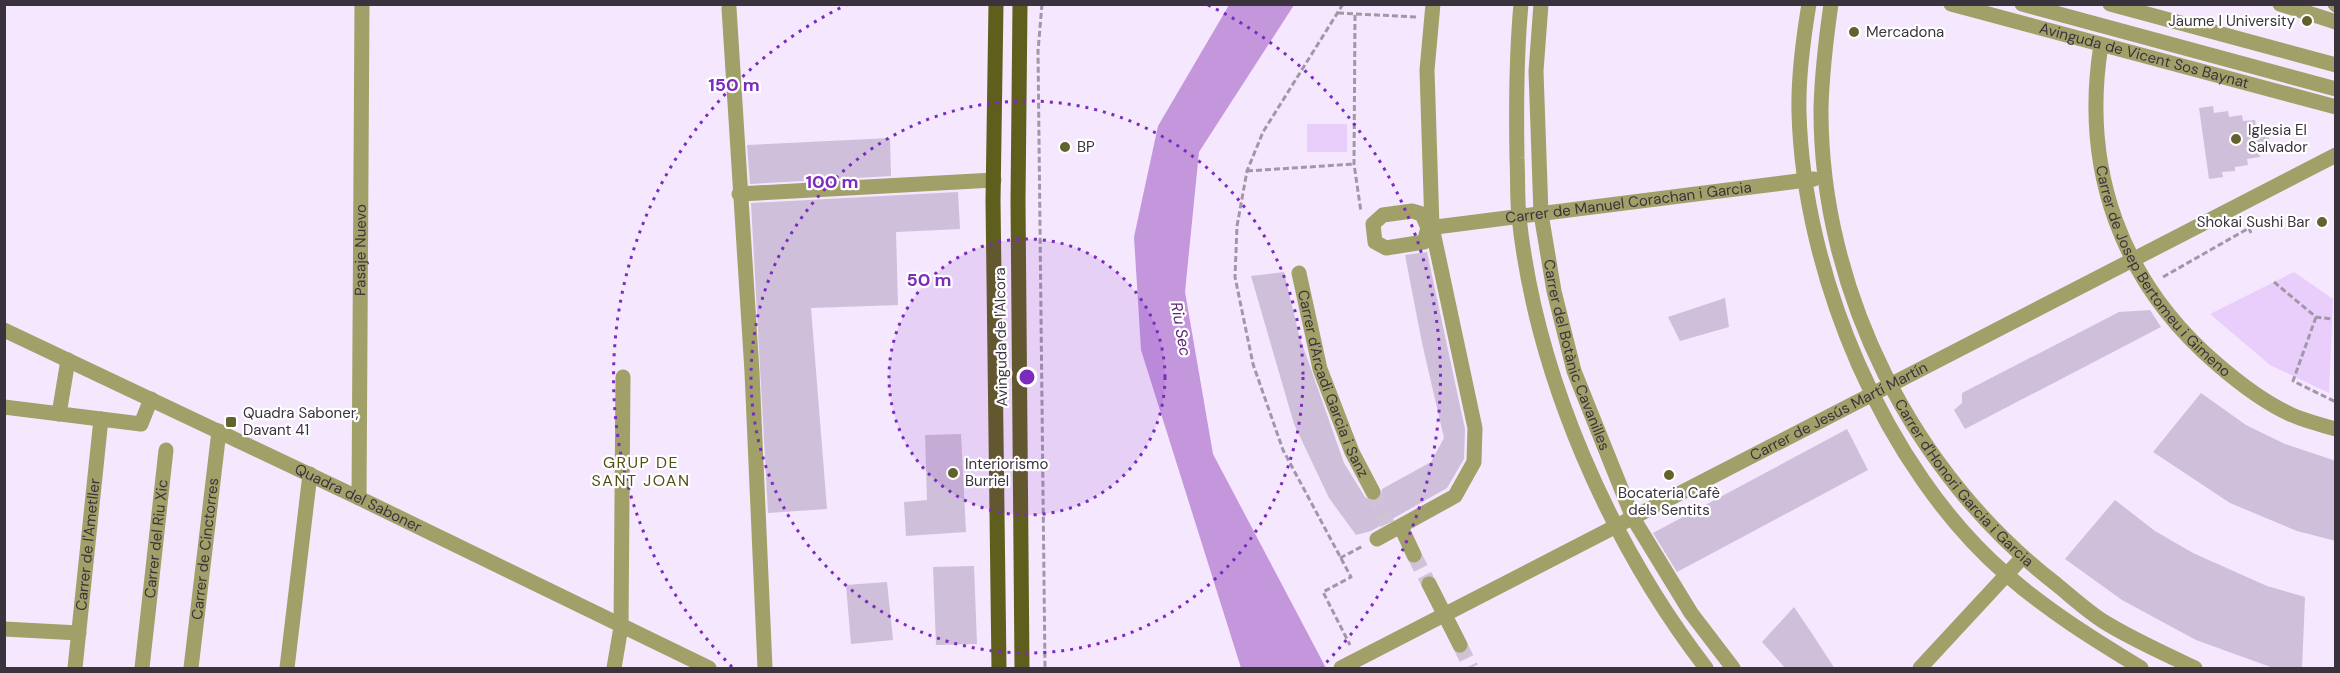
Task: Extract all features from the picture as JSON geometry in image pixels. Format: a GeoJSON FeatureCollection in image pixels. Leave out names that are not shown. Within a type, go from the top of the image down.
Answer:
{"type":"FeatureCollection","features":[{"type":"Feature","properties":{"kind":"main road","name":"Avinguda de l'Alcora"},"geometry":{"type":"LineString","coordinates":[[996,4],[994,180],[999,669]]}},
{"type":"Feature","properties":{"kind":"main road","name":"Avinguda de l'Alcora"},"geometry":{"type":"LineString","coordinates":[[1020,4],[1018,213],[1022,669]]}},
{"type":"Feature","properties":{"kind":"street","name":"Pasaje Nuevo"},"geometry":{"type":"LineString","coordinates":[[359,498],[362,4]]}},
{"type":"Feature","properties":{"kind":"street","name":"Carrer del Botànic Cavanilles"},"geometry":{"type":"LineString","coordinates":[[1521,4],[1515,70],[1519,216],[1531,296],[1553,377],[1615,527],[1672,623],[1707,669]]}},
{"type":"Feature","properties":{"kind":"street","name":"Carrer del Botànic Cavanilles"},"geometry":{"type":"LineString","coordinates":[[1541,4],[1536,71],[1540,214],[1554,291],[1574,371],[1633,518],[1691,613],[1733,669]]}},
{"type":"Feature","properties":{"kind":"street","name":"Carrer d'Honori Garcia i Garcia"},"geometry":{"type":"LineString","coordinates":[[1809,4],[1801,51],[1799,112],[1805,180],[1838,315],[1871,395],[1922,478],[1962,529],[2007,575],[2093,639],[2141,669]]}},
{"type":"Feature","properties":{"kind":"street","name":"Carrer d'Honori Garcia i Garcia"},"geometry":{"type":"LineString","coordinates":[[1831,4],[1824,52],[1821,110],[1826,178],[1839,251],[1854,299],[1889,385],[1940,467],[1980,515],[2022,558],[2105,622],[2195,669]]}},
{"type":"Feature","properties":{"kind":"street","name":"Avinguda de Vicent Sos Baynat"},"geometry":{"type":"LineString","coordinates":[[1951,4],[2336,106]]}},
{"type":"Feature","properties":{"kind":"street","name":"Avinguda de Vicent Sos Baynat"},"geometry":{"type":"LineString","coordinates":[[2022,4],[2336,89]]}},
{"type":"Feature","properties":{"kind":"street"},"geometry":{"type":"LineString","coordinates":[[2110,4],[2336,65]]}},
{"type":"Feature","properties":{"kind":"street"},"geometry":{"type":"LineString","coordinates":[[2280,4],[2318,9],[2336,22]]}},
{"type":"Feature","properties":{"kind":"street"},"geometry":{"type":"LineString","coordinates":[[729,8],[752,372],[765,669]]}},
{"type":"Feature","properties":{"kind":"street"},"geometry":{"type":"LineString","coordinates":[[1414,555],[1389,531],[1455,496],[1474,462],[1475,428],[1430,227],[1427,70],[1433,11]]}},
{"type":"Feature","properties":{"kind":"street","name":"Carrer de Josep Bertomeu i Gimeno"},"geometry":{"type":"LineString","coordinates":[[2102,45],[2095,85],[2100,155],[2116,221],[2131,261],[2147,286],[2195,345],[2242,385],[2291,415],[2336,429]]}},
{"type":"Feature","properties":{"kind":"street","name":"Carrer de Jesús Martí Martín"},"geometry":{"type":"LineString","coordinates":[[1341,669],[1361,664],[1444,615],[2336,155]]}},
{"type":"Feature","properties":{"kind":"street","name":"Carrer de Manuel Corachan i Garcia"},"geometry":{"type":"LineString","coordinates":[[1430,227],[1826,178]]}},
{"type":"Feature","properties":{"kind":"street"},"geometry":{"type":"LineString","coordinates":[[739,194],[994,180]]}},
{"type":"Feature","properties":{"kind":"street"},"geometry":{"type":"LineString","coordinates":[[1412,211],[1422,214],[1430,227],[1424,242],[1386,248],[1375,242],[1372,224],[1383,215],[1412,211]]}},
{"type":"Feature","properties":{"kind":"street","name":"Carrer d'Arcadi Garcia i Sanz"},"geometry":{"type":"LineString","coordinates":[[1299,273],[1320,369],[1352,452],[1373,492]]}},
{"type":"Feature","properties":{"kind":"street","name":"Quadra del Saboner"},"geometry":{"type":"LineString","coordinates":[[4,330],[310,474],[621,627],[685,663],[709,669]]}},
{"type":"Feature","properties":{"kind":"street"},"geometry":{"type":"LineString","coordinates":[[59,414],[68,360]]}},
{"type":"Feature","properties":{"kind":"street"},"geometry":{"type":"LineString","coordinates":[[614,669],[621,627],[623,377]]}},
{"type":"Feature","properties":{"kind":"street"},"geometry":{"type":"LineString","coordinates":[[4,407],[141,424],[151,399]]}},
{"type":"Feature","properties":{"kind":"street","name":"Carrer de l'Ametller"},"geometry":{"type":"LineString","coordinates":[[75,669],[101,419]]}},
{"type":"Feature","properties":{"kind":"street","name":"Carrer de Cinctorres"},"geometry":{"type":"LineString","coordinates":[[191,669],[219,430]]}},
{"type":"Feature","properties":{"kind":"street","name":"Carrer del Riu Xic"},"geometry":{"type":"LineString","coordinates":[[142,669],[166,450]]}},
{"type":"Feature","properties":{"kind":"street"},"geometry":{"type":"LineString","coordinates":[[287,669],[310,474]]}},
{"type":"Feature","properties":{"kind":"street"},"geometry":{"type":"LineString","coordinates":[[1920,669],[2022,558]]}},
{"type":"Feature","properties":{"kind":"street"},"geometry":{"type":"LineString","coordinates":[[1429,584],[1460,645]]}},
{"type":"Feature","properties":{"kind":"street"},"geometry":{"type":"LineString","coordinates":[[4,629],[79,633]]}},
{"type":"Feature","properties":{"kind":"path"},"geometry":{"type":"LineString","coordinates":[[1042,4],[1038,63],[1045,669]]}},
{"type":"Feature","properties":{"kind":"path"},"geometry":{"type":"LineString","coordinates":[[1343,4],[1263,132],[1246,171],[1237,226],[1235,277],[1253,364],[1283,450],[1351,577],[1323,592],[1361,664]]}},
{"type":"Feature","properties":{"kind":"path"},"geometry":{"type":"LineString","coordinates":[[1338,13],[1355,15],[1433,11]]}},
{"type":"Feature","properties":{"kind":"path"},"geometry":{"type":"LineString","coordinates":[[1355,15],[1354,164],[1358,210],[1372,224]]}},
{"type":"Feature","properties":{"kind":"path"},"geometry":{"type":"LineString","coordinates":[[1246,171],[1354,164]]}},
{"type":"Feature","properties":{"kind":"path"},"geometry":{"type":"LineString","coordinates":[[2147,286],[2249,228],[2251,233]]}},
{"type":"Feature","properties":{"kind":"path"},"geometry":{"type":"LineString","coordinates":[[2274,282],[2316,317],[2332,319]]}},
{"type":"Feature","properties":{"kind":"path"},"geometry":{"type":"LineString","coordinates":[[2316,317],[2293,381],[2336,402]]}},
{"type":"Feature","properties":{"kind":"path"},"geometry":{"type":"LineString","coordinates":[[1340,558],[1389,531]]}},
{"type":"Feature","properties":{"kind":"shaded area"},"geometry":{"type":"Polygon","coordinates":[[[1307,124],[1347,124],[1347,152],[1307,152],[1307,124]]]}},
{"type":"Feature","properties":{"kind":"shaded area"},"geometry":{"type":"Polygon","coordinates":[[[2294,272],[2333,299],[2329,393],[2270,365],[2210,314],[2294,272]]]}},
{"type":"Feature","properties":{"kind":"water","name":"Riu Sec"},"geometry":{"type":"Polygon","coordinates":[[[1229,5],[1294,5],[1199,152],[1185,292],[1213,454],[1326,668],[1241,668],[1141,350],[1134,237],[1158,126],[1229,5]]]}},
{"type":"Feature","properties":{"kind":"building","name":"Iglesia El Salvador"},"geometry":{"type":"Polygon","coordinates":[[[2213,106],[2214,113],[2228,111],[2229,117],[2242,115],[2243,121],[2255,120],[2256,126],[2267,125],[2271,151],[2259,153],[2260,157],[2247,159],[2248,165],[2235,167],[2235,171],[2222,172],[2223,177],[2209,179],[2199,108],[2213,106]]]}},
{"type":"Feature","properties":{"kind":"building"},"geometry":{"type":"Polygon","coordinates":[[[890,138],[891,176],[750,184],[747,145],[890,138]]]}},
{"type":"Feature","properties":{"kind":"building"},"geometry":{"type":"Polygon","coordinates":[[[958,192],[960,229],[896,232],[898,305],[811,308],[827,509],[768,513],[751,203],[958,192]]]}},
{"type":"Feature","properties":{"kind":"building"},"geometry":{"type":"Polygon","coordinates":[[[1427,252],[1465,429],[1464,459],[1447,488],[1371,531],[1356,535],[1329,498],[1294,424],[1251,276],[1284,272],[1299,335],[1344,463],[1365,497],[1373,502],[1381,498],[1382,489],[1431,462],[1444,438],[1405,255],[1427,252]]]}},
{"type":"Feature","properties":{"kind":"building"},"geometry":{"type":"Polygon","coordinates":[[[1725,298],[1729,327],[1680,341],[1668,317],[1725,298]]]}},
{"type":"Feature","properties":{"kind":"building"},"geometry":{"type":"Polygon","coordinates":[[[2150,310],[2161,327],[1965,429],[1954,410],[1962,403],[1962,393],[2119,312],[2150,310]]]}},
{"type":"Feature","properties":{"kind":"building"},"geometry":{"type":"Polygon","coordinates":[[[2201,393],[2246,425],[2285,444],[2336,461],[2336,541],[2297,531],[2230,503],[2153,452],[2201,393]]]}},
{"type":"Feature","properties":{"kind":"building"},"geometry":{"type":"Polygon","coordinates":[[[1847,429],[1868,470],[1677,572],[1653,533],[1847,429]]]}},
{"type":"Feature","properties":{"kind":"building"},"geometry":{"type":"Polygon","coordinates":[[[961,434],[966,532],[906,536],[904,502],[927,500],[925,435],[961,434]]]}},
{"type":"Feature","properties":{"kind":"building"},"geometry":{"type":"Polygon","coordinates":[[[2115,500],[2155,531],[2193,553],[2267,586],[2305,597],[2302,669],[2276,669],[2196,640],[2122,600],[2065,559],[2115,500]]]}},
{"type":"Feature","properties":{"kind":"building"},"geometry":{"type":"Polygon","coordinates":[[[974,566],[977,644],[936,645],[933,567],[974,566]]]}},
{"type":"Feature","properties":{"kind":"building"},"geometry":{"type":"Polygon","coordinates":[[[887,582],[893,640],[851,644],[846,585],[887,582]]]}},
{"type":"Feature","properties":{"kind":"building"},"geometry":{"type":"Polygon","coordinates":[[[1794,607],[1835,669],[1786,669],[1762,642],[1794,607]]]}},
{"type":"Feature","properties":{"kind":"tunnel"},"geometry":{"type":"LineString","coordinates":[[1373,492],[1387,524]]}},
{"type":"Feature","properties":{"kind":"tunnel"},"geometry":{"type":"LineString","coordinates":[[1414,555],[1429,584]]}},
{"type":"Feature","properties":{"kind":"tunnel"},"geometry":{"type":"LineString","coordinates":[[1460,645],[1471,668]]}},
{"type":"Feature","properties":{"kind":"place","name":"Jaume I University"},"geometry":{"type":"Point","coordinates":[2307,21]}},
{"type":"Feature","properties":{"kind":"place","name":"Mercadona"},"geometry":{"type":"Point","coordinates":[1854,32]}},
{"type":"Feature","properties":{"kind":"place","name":"Iglesia El Salvador"},"geometry":{"type":"Point","coordinates":[2236,139]}},
{"type":"Feature","properties":{"kind":"place","name":"BP"},"geometry":{"type":"Point","coordinates":[1065,147]}},
{"type":"Feature","properties":{"kind":"place","name":"Shokai Sushi Bar"},"geometry":{"type":"Point","coordinates":[2322,222]}},
{"type":"Feature","properties":{"kind":"place","name":"Quadra Saboner, Davant 41"},"geometry":{"type":"Point","coordinates":[231,422]}},
{"type":"Feature","properties":{"kind":"place","name":"Interiorismo Burriel"},"geometry":{"type":"Point","coordinates":[953,473]}},
{"type":"Feature","properties":{"kind":"place","name":"Bocateria Cafè dels Sentits"},"geometry":{"type":"Point","coordinates":[1669,475]}},
{"type":"Feature","properties":{"kind":"district","name":"GRUP DE SANT JOAN"},"geometry":{"type":"Point","coordinates":[641,471]}}]}
